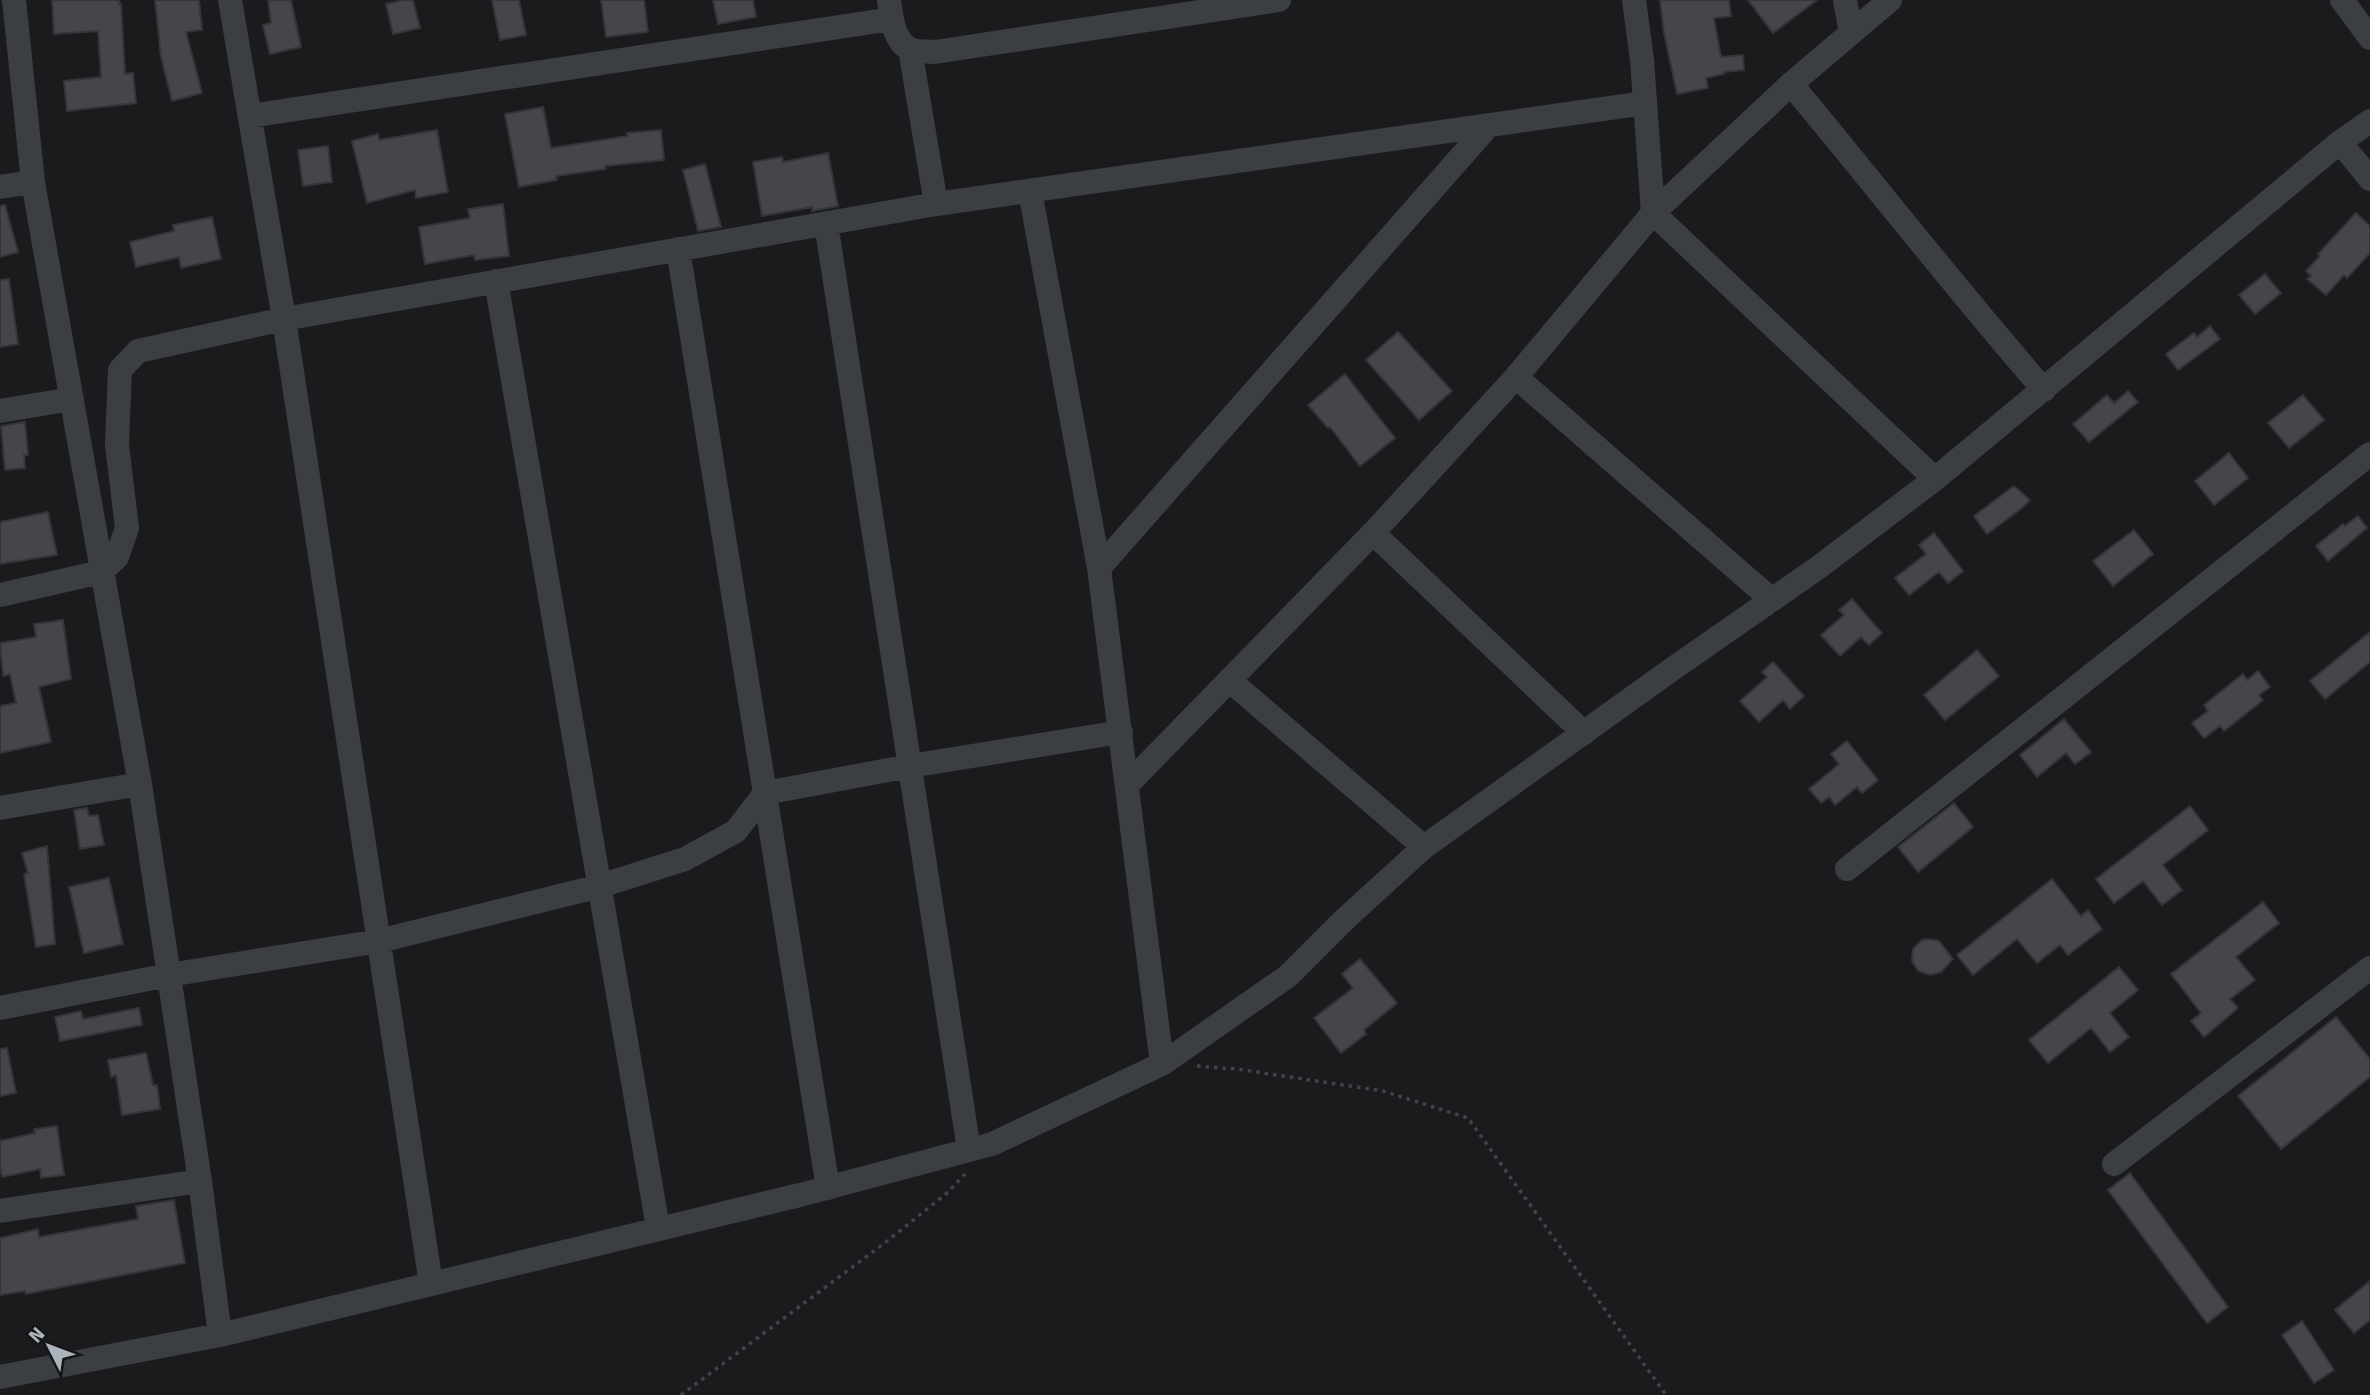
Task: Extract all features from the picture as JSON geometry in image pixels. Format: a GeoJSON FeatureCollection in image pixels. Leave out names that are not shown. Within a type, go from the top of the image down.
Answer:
{"type":"FeatureCollection","features":[{"type":"Feature","properties":{"kind":"street"},"geometry":{"type":"LineString","coordinates":[[14,0],[33,182],[140,784],[200,1181],[220,1335]]}},
{"type":"Feature","properties":{"kind":"street"},"geometry":{"type":"LineString","coordinates":[[230,0],[284,318],[431,1283]]}},
{"type":"Feature","properties":{"kind":"street"},"geometry":{"type":"LineString","coordinates":[[910,49],[935,52],[1238,4],[1279,0]]}},
{"type":"Feature","properties":{"kind":"street"},"geometry":{"type":"LineString","coordinates":[[1634,0],[1653,213],[1935,479]]}},
{"type":"Feature","properties":{"kind":"street"},"geometry":{"type":"LineString","coordinates":[[1845,0],[1851,33]]}},
{"type":"Feature","properties":{"kind":"street"},"geometry":{"type":"LineString","coordinates":[[1128,784],[1373,533],[1516,377],[1653,213],[1791,84],[1890,0]]}},
{"type":"Feature","properties":{"kind":"street"},"geometry":{"type":"LineString","coordinates":[[2342,0],[2370,38]]}},
{"type":"Feature","properties":{"kind":"street"},"geometry":{"type":"LineString","coordinates":[[250,117],[890,10],[898,37],[910,49],[936,204]]}},
{"type":"Feature","properties":{"kind":"street"},"geometry":{"type":"LineString","coordinates":[[1791,84],[1961,293],[2044,390]]}},
{"type":"Feature","properties":{"kind":"street"},"geometry":{"type":"LineString","coordinates":[[0,594],[101,572],[117,557],[127,528],[117,445],[120,370],[138,351],[284,318],[936,204],[1645,103]]}},
{"type":"Feature","properties":{"kind":"street"},"geometry":{"type":"LineString","coordinates":[[0,1377],[220,1335],[828,1188],[967,1162],[992,1144],[1162,1063],[1288,976],[1343,920],[1424,847],[1819,567],[1935,479],[2340,142],[2370,121]]}},
{"type":"Feature","properties":{"kind":"street"},"geometry":{"type":"LineString","coordinates":[[1099,568],[1489,125]]}},
{"type":"Feature","properties":{"kind":"street"},"geometry":{"type":"LineString","coordinates":[[2340,142],[2370,179]]}},
{"type":"Feature","properties":{"kind":"street"},"geometry":{"type":"LineString","coordinates":[[0,187],[33,182]]}},
{"type":"Feature","properties":{"kind":"street"},"geometry":{"type":"LineString","coordinates":[[1030,191],[1099,568],[1162,1063]]}},
{"type":"Feature","properties":{"kind":"street"},"geometry":{"type":"LineString","coordinates":[[826,223],[910,766],[967,1162]]}},
{"type":"Feature","properties":{"kind":"street"},"geometry":{"type":"LineString","coordinates":[[678,249],[828,1188]]}},
{"type":"Feature","properties":{"kind":"street"},"geometry":{"type":"LineString","coordinates":[[496,281],[658,1228]]}},
{"type":"Feature","properties":{"kind":"street"},"geometry":{"type":"LineString","coordinates":[[1516,377],[1772,600]]}},
{"type":"Feature","properties":{"kind":"street"},"geometry":{"type":"LineString","coordinates":[[0,411],[72,399]]}},
{"type":"Feature","properties":{"kind":"street"},"geometry":{"type":"LineString","coordinates":[[1847,869],[2370,454]]}},
{"type":"Feature","properties":{"kind":"street"},"geometry":{"type":"LineString","coordinates":[[1373,533],[1584,733]]}},
{"type":"Feature","properties":{"kind":"street"},"geometry":{"type":"LineString","coordinates":[[1229,680],[1424,847]]}},
{"type":"Feature","properties":{"kind":"street"},"geometry":{"type":"LineString","coordinates":[[0,1008],[169,975],[379,942],[600,886],[685,859],[736,831],[765,793],[910,766],[1121,732]]}},
{"type":"Feature","properties":{"kind":"street"},"geometry":{"type":"LineString","coordinates":[[0,808],[140,784]]}},
{"type":"Feature","properties":{"kind":"street"},"geometry":{"type":"LineString","coordinates":[[2114,1164],[2370,968]]}},
{"type":"Feature","properties":{"kind":"street"},"geometry":{"type":"LineString","coordinates":[[0,1211],[200,1181]]}},
{"type":"Feature","properties":{"kind":"path"},"geometry":{"type":"LineString","coordinates":[[1162,1063],[1237,1069],[1383,1091],[1468,1118],[1666,1395]]}},
{"type":"Feature","properties":{"kind":"path"},"geometry":{"type":"LineString","coordinates":[[681,1395],[947,1193],[967,1162]]}},
{"type":"Feature","properties":{"kind":"building"},"geometry":{"type":"Polygon","coordinates":[[[52,0],[119,0],[125,74],[133,73],[136,103],[67,111],[64,81],[101,77],[98,31],[54,34],[52,0]]]}},
{"type":"Feature","properties":{"kind":"building"},"geometry":{"type":"Polygon","coordinates":[[[155,0],[199,0],[202,30],[186,32],[202,93],[172,101],[161,57],[155,0]]]}},
{"type":"Feature","properties":{"kind":"building"},"geometry":{"type":"Polygon","coordinates":[[[268,0],[291,0],[301,47],[270,54],[263,25],[271,23],[268,0]]]}},
{"type":"Feature","properties":{"kind":"building"},"geometry":{"type":"Polygon","coordinates":[[[413,0],[420,28],[393,34],[386,4],[413,0]]]}},
{"type":"Feature","properties":{"kind":"building"},"geometry":{"type":"Polygon","coordinates":[[[492,0],[519,0],[526,35],[500,40],[492,0]]]}},
{"type":"Feature","properties":{"kind":"building"},"geometry":{"type":"Polygon","coordinates":[[[601,0],[644,0],[648,32],[606,37],[601,0]]]}},
{"type":"Feature","properties":{"kind":"building"},"geometry":{"type":"Polygon","coordinates":[[[713,0],[753,0],[756,17],[718,24],[713,0]]]}},
{"type":"Feature","properties":{"kind":"building"},"geometry":{"type":"Polygon","coordinates":[[[1660,0],[1729,0],[1731,16],[1714,18],[1721,57],[1743,55],[1744,70],[1724,72],[1706,78],[1708,88],[1677,94],[1660,0]]]}},
{"type":"Feature","properties":{"kind":"building"},"geometry":{"type":"Polygon","coordinates":[[[1748,0],[1817,0],[1773,33],[1748,0]]]}},
{"type":"Feature","properties":{"kind":"building"},"geometry":{"type":"Polygon","coordinates":[[[543,107],[551,148],[628,136],[627,133],[661,130],[664,160],[605,166],[606,169],[556,176],[557,180],[519,187],[505,114],[543,107]]]}},
{"type":"Feature","properties":{"kind":"building"},"geometry":{"type":"Polygon","coordinates":[[[437,130],[448,192],[416,198],[415,190],[367,203],[352,141],[378,134],[379,140],[437,130]]]}},
{"type":"Feature","properties":{"kind":"building"},"geometry":{"type":"Polygon","coordinates":[[[328,146],[332,182],[303,186],[298,150],[328,146]]]}},
{"type":"Feature","properties":{"kind":"building"},"geometry":{"type":"Polygon","coordinates":[[[828,153],[838,206],[812,211],[812,207],[762,216],[753,162],[782,157],[783,162],[828,153]]]}},
{"type":"Feature","properties":{"kind":"building"},"geometry":{"type":"Polygon","coordinates":[[[705,164],[721,227],[698,231],[683,170],[705,164]]]}},
{"type":"Feature","properties":{"kind":"building"},"geometry":{"type":"Polygon","coordinates":[[[503,204],[509,256],[475,260],[474,255],[425,264],[419,227],[470,218],[468,209],[503,204]]]}},
{"type":"Feature","properties":{"kind":"building"},"geometry":{"type":"Polygon","coordinates":[[[5,205],[18,252],[0,257],[0,206],[5,205]]]}},
{"type":"Feature","properties":{"kind":"building"},"geometry":{"type":"Polygon","coordinates":[[[2356,213],[2370,226],[2370,253],[2347,278],[2344,275],[2326,295],[2307,279],[2311,276],[2306,271],[2356,213]]]}},
{"type":"Feature","properties":{"kind":"building"},"geometry":{"type":"Polygon","coordinates":[[[212,217],[221,259],[181,268],[179,257],[136,267],[130,242],[174,231],[173,225],[212,217]]]}},
{"type":"Feature","properties":{"kind":"building"},"geometry":{"type":"Polygon","coordinates":[[[2265,274],[2281,293],[2255,314],[2239,295],[2265,274]]]}},
{"type":"Feature","properties":{"kind":"building"},"geometry":{"type":"Polygon","coordinates":[[[9,279],[18,344],[0,347],[0,280],[9,279]]]}},
{"type":"Feature","properties":{"kind":"building"},"geometry":{"type":"Polygon","coordinates":[[[2210,326],[2220,339],[2178,370],[2166,354],[2194,333],[2197,337],[2210,326]]]}},
{"type":"Feature","properties":{"kind":"building"},"geometry":{"type":"Polygon","coordinates":[[[1398,332],[1452,391],[1419,420],[1366,360],[1398,332]]]}},
{"type":"Feature","properties":{"kind":"building"},"geometry":{"type":"Polygon","coordinates":[[[1345,374],[1395,438],[1360,466],[1330,427],[1328,428],[1308,405],[1345,374]]]}},
{"type":"Feature","properties":{"kind":"building"},"geometry":{"type":"Polygon","coordinates":[[[2128,391],[2138,402],[2089,442],[2073,424],[2107,395],[2114,403],[2128,391]]]}},
{"type":"Feature","properties":{"kind":"building"},"geometry":{"type":"Polygon","coordinates":[[[2303,395],[2324,420],[2289,448],[2268,423],[2303,395]]]}},
{"type":"Feature","properties":{"kind":"building"},"geometry":{"type":"Polygon","coordinates":[[[25,422],[28,455],[24,455],[25,468],[5,470],[1,426],[25,422]]]}},
{"type":"Feature","properties":{"kind":"building"},"geometry":{"type":"Polygon","coordinates":[[[2229,453],[2248,478],[2214,505],[2195,481],[2229,453]]]}},
{"type":"Feature","properties":{"kind":"building"},"geometry":{"type":"Polygon","coordinates":[[[2014,486],[2030,500],[1987,534],[1974,516],[2014,486]]]}},
{"type":"Feature","properties":{"kind":"building"},"geometry":{"type":"Polygon","coordinates":[[[48,512],[57,555],[0,564],[0,522],[48,512]]]}},
{"type":"Feature","properties":{"kind":"building"},"geometry":{"type":"Polygon","coordinates":[[[2358,516],[2367,528],[2328,561],[2316,546],[2343,524],[2345,526],[2358,516]]]}},
{"type":"Feature","properties":{"kind":"building"},"geometry":{"type":"Polygon","coordinates":[[[2134,530],[2153,554],[2113,586],[2093,561],[2134,530]]]}},
{"type":"Feature","properties":{"kind":"building"},"geometry":{"type":"Polygon","coordinates":[[[1934,533],[1963,571],[1948,583],[1939,572],[1909,595],[1895,578],[1926,554],[1919,545],[1934,533]]]}},
{"type":"Feature","properties":{"kind":"building"},"geometry":{"type":"Polygon","coordinates":[[[1852,599],[1882,633],[1869,645],[1861,637],[1840,656],[1821,635],[1844,615],[1839,610],[1852,599]]]}},
{"type":"Feature","properties":{"kind":"building"},"geometry":{"type":"Polygon","coordinates":[[[63,620],[71,679],[39,687],[51,742],[0,753],[0,706],[16,703],[10,674],[3,676],[0,643],[36,637],[34,624],[63,620]]]}},
{"type":"Feature","properties":{"kind":"building"},"geometry":{"type":"Polygon","coordinates":[[[2370,632],[2370,662],[2325,699],[2310,681],[2370,632]]]}},
{"type":"Feature","properties":{"kind":"building"},"geometry":{"type":"Polygon","coordinates":[[[1977,650],[1999,676],[1945,720],[1924,695],[1977,650]]]}},
{"type":"Feature","properties":{"kind":"building"},"geometry":{"type":"Polygon","coordinates":[[[1773,662],[1804,696],[1790,709],[1783,700],[1759,722],[1740,701],[1767,677],[1762,672],[1773,662]]]}},
{"type":"Feature","properties":{"kind":"building"},"geometry":{"type":"Polygon","coordinates":[[[2258,671],[2270,687],[2259,695],[2263,700],[2224,731],[2220,726],[2204,738],[2192,723],[2208,711],[2204,705],[2243,674],[2247,680],[2258,671]]]}},
{"type":"Feature","properties":{"kind":"building"},"geometry":{"type":"Polygon","coordinates":[[[2064,719],[2091,752],[2075,764],[2066,753],[2037,777],[2020,755],[2064,719]]]}},
{"type":"Feature","properties":{"kind":"building"},"geometry":{"type":"Polygon","coordinates":[[[1847,741],[1878,780],[1862,793],[1857,787],[1835,805],[1829,797],[1821,803],[1809,789],[1839,764],[1831,754],[1847,741]]]}},
{"type":"Feature","properties":{"kind":"building"},"geometry":{"type":"Polygon","coordinates":[[[1954,803],[1973,827],[1918,872],[1898,847],[1954,803]]]}},
{"type":"Feature","properties":{"kind":"building"},"geometry":{"type":"Polygon","coordinates":[[[2190,806],[2208,830],[2163,865],[2182,890],[2162,905],[2143,881],[2114,903],[2096,879],[2190,806]]]}},
{"type":"Feature","properties":{"kind":"building"},"geometry":{"type":"Polygon","coordinates":[[[87,808],[89,816],[98,815],[104,845],[80,849],[74,810],[87,808]]]}},
{"type":"Feature","properties":{"kind":"building"},"geometry":{"type":"Polygon","coordinates":[[[47,846],[55,944],[36,947],[24,874],[28,873],[22,853],[47,846]]]}},
{"type":"Feature","properties":{"kind":"building"},"geometry":{"type":"Polygon","coordinates":[[[109,878],[123,944],[84,953],[69,887],[109,878]]]}},
{"type":"Feature","properties":{"kind":"building"},"geometry":{"type":"Polygon","coordinates":[[[2052,879],[2081,916],[2088,910],[2102,929],[2068,955],[2060,945],[2037,963],[2017,939],[1973,975],[1957,955],[2052,879]]]}},
{"type":"Feature","properties":{"kind":"building"},"geometry":{"type":"Polygon","coordinates":[[[2263,902],[2279,923],[2236,957],[2255,980],[2230,999],[2238,1008],[2204,1037],[2191,1021],[2201,1013],[2171,974],[2263,902]]]}},
{"type":"Feature","properties":{"kind":"building"},"geometry":{"type":"Polygon","coordinates":[[[1922,940],[1939,941],[1953,959],[1941,972],[1930,975],[1918,971],[1912,961],[1913,949],[1922,940]]]}},
{"type":"Feature","properties":{"kind":"building"},"geometry":{"type":"Polygon","coordinates":[[[1360,959],[1397,1003],[1364,1030],[1366,1034],[1341,1053],[1314,1018],[1353,988],[1342,974],[1360,959]]]}},
{"type":"Feature","properties":{"kind":"building"},"geometry":{"type":"Polygon","coordinates":[[[2119,967],[2138,990],[2110,1013],[2129,1037],[2110,1052],[2091,1028],[2048,1063],[2029,1040],[2119,967]]]}},
{"type":"Feature","properties":{"kind":"building"},"geometry":{"type":"Polygon","coordinates":[[[139,1008],[142,1025],[60,1041],[55,1017],[81,1011],[83,1019],[139,1008]]]}},
{"type":"Feature","properties":{"kind":"building"},"geometry":{"type":"Polygon","coordinates":[[[2336,1017],[2370,1059],[2370,1077],[2281,1149],[2238,1096],[2336,1017]]]}},
{"type":"Feature","properties":{"kind":"building"},"geometry":{"type":"Polygon","coordinates":[[[7,1048],[16,1093],[0,1096],[0,1049],[7,1048]]]}},
{"type":"Feature","properties":{"kind":"building"},"geometry":{"type":"Polygon","coordinates":[[[146,1053],[153,1085],[157,1085],[160,1109],[122,1115],[116,1075],[111,1077],[108,1060],[146,1053]]]}},
{"type":"Feature","properties":{"kind":"building"},"geometry":{"type":"Polygon","coordinates":[[[57,1126],[64,1175],[41,1178],[40,1169],[2,1177],[0,1141],[35,1133],[34,1129],[57,1126]]]}},
{"type":"Feature","properties":{"kind":"building"},"geometry":{"type":"Polygon","coordinates":[[[2130,1173],[2228,1307],[2207,1323],[2108,1190],[2130,1173]]]}},
{"type":"Feature","properties":{"kind":"building"},"geometry":{"type":"Polygon","coordinates":[[[174,1200],[185,1263],[26,1294],[25,1291],[0,1295],[0,1238],[38,1229],[39,1237],[138,1219],[136,1206],[174,1200]]]}},
{"type":"Feature","properties":{"kind":"building"},"geometry":{"type":"Polygon","coordinates":[[[2370,1281],[2370,1320],[2354,1333],[2335,1310],[2370,1281]]]}},
{"type":"Feature","properties":{"kind":"building"},"geometry":{"type":"Polygon","coordinates":[[[2302,1321],[2334,1370],[2314,1383],[2282,1335],[2302,1321]]]}}]}
